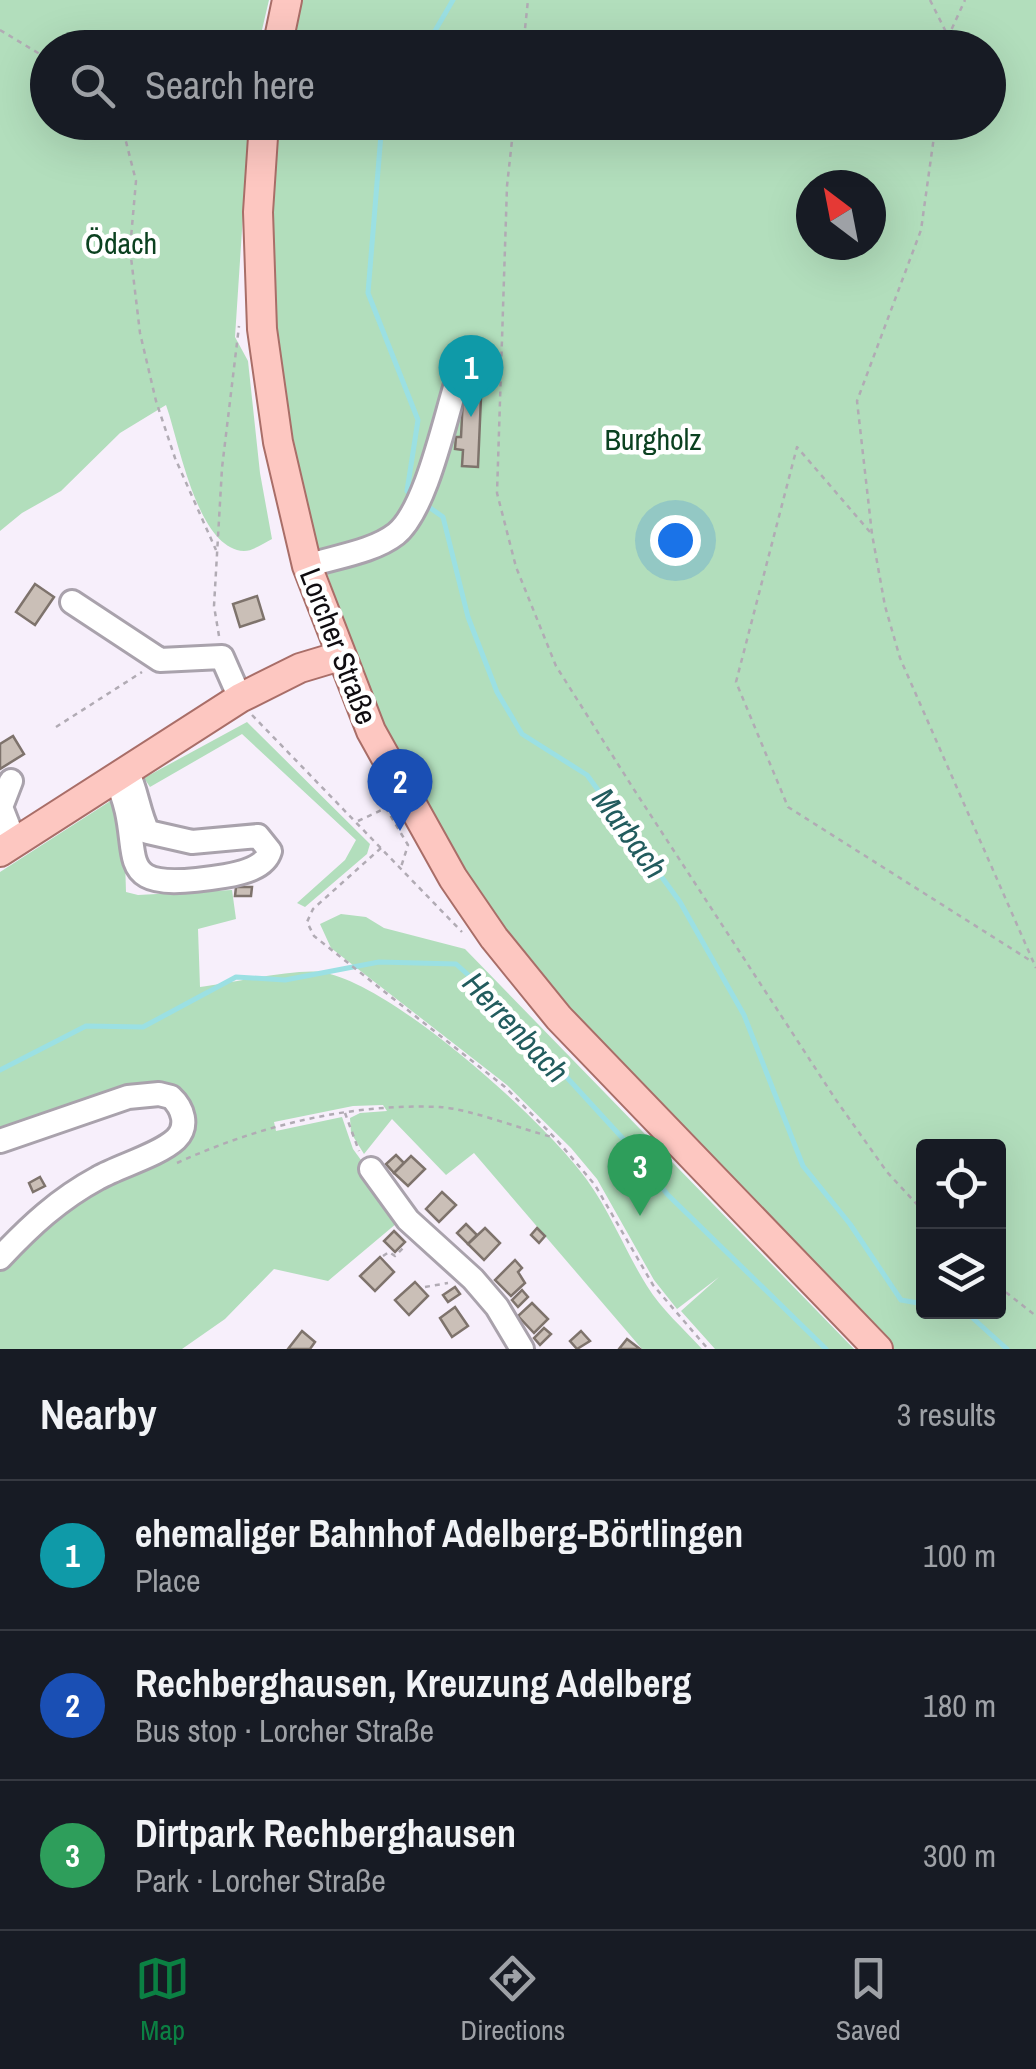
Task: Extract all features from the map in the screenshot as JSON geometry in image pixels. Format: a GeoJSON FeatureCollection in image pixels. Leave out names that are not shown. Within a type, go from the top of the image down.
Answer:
{"type":"FeatureCollection","features":[{"type":"Feature","properties":{"kind":"main road"},"geometry":{"type":"LineString","coordinates":[[281,30],[287,0]]}},
{"type":"Feature","properties":{"kind":"main road","name":"Lorcher Straße"},"geometry":{"type":"LineString","coordinates":[[263,140],[258,212],[262,330],[278,442],[307,566],[372,731],[419,822],[494,938],[559,1018],[878,1349]]}},
{"type":"Feature","properties":{"kind":"main road"},"geometry":{"type":"LineString","coordinates":[[8,848],[121,775],[245,706],[300,668],[340,656]]}},
{"type":"Feature","properties":{"kind":"street"},"geometry":{"type":"LineString","coordinates":[[307,566],[382,542],[409,520],[425,484],[456,380]]}},
{"type":"Feature","properties":{"kind":"street"},"geometry":{"type":"LineString","coordinates":[[72,602],[160,660],[222,657],[245,706]]}},
{"type":"Feature","properties":{"kind":"street"},"geometry":{"type":"LineString","coordinates":[[121,775],[132,782],[137,811],[148,832],[192,842],[258,836],[270,851],[268,859],[255,868],[228,876],[156,880],[143,876],[133,860],[121,775]]}},
{"type":"Feature","properties":{"kind":"street"},"geometry":{"type":"LineString","coordinates":[[8,848],[1,807],[11,781]]}},
{"type":"Feature","properties":{"kind":"street"},"geometry":{"type":"LineString","coordinates":[[0,1141],[128,1097],[171,1098],[182,1110],[184,1119],[182,1130],[172,1142],[53,1205],[0,1258]]}},
{"type":"Feature","properties":{"kind":"street"},"geometry":{"type":"LineString","coordinates":[[371,1169],[413,1226],[497,1306],[522,1349]]}},
{"type":"Feature","properties":{"kind":"path"},"geometry":{"type":"LineString","coordinates":[[524,30],[528,0]]}},
{"type":"Feature","properties":{"kind":"path"},"geometry":{"type":"LineString","coordinates":[[930,0],[945,30]]}},
{"type":"Feature","properties":{"kind":"path"},"geometry":{"type":"LineString","coordinates":[[951,30],[965,0]]}},
{"type":"Feature","properties":{"kind":"path"},"geometry":{"type":"LineString","coordinates":[[0,30],[30,48]]}},
{"type":"Feature","properties":{"kind":"path"},"geometry":{"type":"LineString","coordinates":[[126,140],[136,181],[130,249],[140,333],[174,458],[216,552]]}},
{"type":"Feature","properties":{"kind":"path"},"geometry":{"type":"LineString","coordinates":[[512,140],[506,186],[497,493],[516,568],[556,666],[632,788],[836,1100],[887,1172],[916,1203]]}},
{"type":"Feature","properties":{"kind":"path"},"geometry":{"type":"LineString","coordinates":[[934,140],[921,230],[857,401],[872,534],[900,658],[1036,968]]}},
{"type":"Feature","properties":{"kind":"path"},"geometry":{"type":"LineString","coordinates":[[222,657],[214,606],[216,552],[240,325]]}},
{"type":"Feature","properties":{"kind":"path"},"geometry":{"type":"LineString","coordinates":[[872,534],[797,447],[736,682],[788,807],[1032,961]]}},
{"type":"Feature","properties":{"kind":"path"},"geometry":{"type":"LineString","coordinates":[[56,726],[160,660]]}},
{"type":"Feature","properties":{"kind":"path"},"geometry":{"type":"LineString","coordinates":[[245,706],[382,847],[314,909],[307,922],[314,936],[505,1087],[556,1138],[595,1185],[653,1286],[708,1349]]}},
{"type":"Feature","properties":{"kind":"path"},"geometry":{"type":"LineString","coordinates":[[357,822],[386,808],[408,845],[401,867]]}},
{"type":"Feature","properties":{"kind":"path"},"geometry":{"type":"LineString","coordinates":[[175,1164],[256,1131],[346,1113],[442,1107],[556,1138]]}},
{"type":"Feature","properties":{"kind":"path"},"geometry":{"type":"LineString","coordinates":[[346,1113],[356,1146],[371,1169]]}},
{"type":"Feature","properties":{"kind":"path"},"geometry":{"type":"LineString","coordinates":[[383,1256],[390,1252],[395,1256],[413,1226]]}},
{"type":"Feature","properties":{"kind":"path"},"geometry":{"type":"LineString","coordinates":[[425,1287],[446,1284],[462,1269]]}},
{"type":"Feature","properties":{"kind":"path"},"geometry":{"type":"LineString","coordinates":[[1006,1292],[1036,1316]]}},
{"type":"Feature","properties":{"kind":"green space","name":"Ödach"},"geometry":{"type":"Polygon","coordinates":[[[0,0],[269,0],[262,30],[30,30],[30,140],[248,140],[235,337],[248,361],[260,473],[272,539],[244,551],[228,546],[214,532],[192,491],[166,405],[120,433],[61,491],[0,531],[0,0]]]}},
{"type":"Feature","properties":{"kind":"green space","name":"Burgholz"},"geometry":{"type":"Polygon","coordinates":[[[296,0],[1036,0],[1036,1349],[893,1349],[557,1000],[467,880],[392,741],[367,685],[326,571],[396,529],[319,553],[283,414],[271,306],[274,140],[1006,140],[1006,30],[289,30],[296,0]]]}},
{"type":"Feature","properties":{"kind":"green space"},"geometry":{"type":"Polygon","coordinates":[[[247,722],[370,844],[367,854],[305,907],[297,903],[345,860],[356,840],[242,734],[150,787],[144,778],[247,722]]]}},
{"type":"Feature","properties":{"kind":"green space"},"geometry":{"type":"Polygon","coordinates":[[[115,798],[124,828],[126,892],[138,895],[232,890],[236,919],[198,929],[200,987],[279,974],[320,972],[350,981],[424,1026],[503,1091],[566,1154],[596,1193],[653,1294],[702,1349],[642,1349],[474,1153],[446,1175],[392,1119],[364,1154],[351,1133],[350,1118],[360,1113],[387,1111],[383,1105],[353,1106],[274,1122],[276,1131],[342,1117],[353,1149],[403,1218],[328,1281],[274,1269],[225,1319],[182,1349],[0,1349],[0,1268],[57,1212],[89,1199],[88,1190],[179,1140],[173,1095],[0,1135],[0,872],[115,798]]]}},
{"type":"Feature","properties":{"kind":"green space"},"geometry":{"type":"Polygon","coordinates":[[[341,914],[366,917],[384,928],[465,949],[854,1349],[715,1349],[681,1311],[719,1277],[677,1309],[654,1280],[597,1179],[571,1148],[507,1085],[331,948],[320,924],[341,914]]]}},
{"type":"Feature","properties":{"kind":"building"},"geometry":{"type":"Polygon","coordinates":[[[470,352],[480,353],[479,365],[469,363],[470,352]]]}},
{"type":"Feature","properties":{"kind":"building"},"geometry":{"type":"Polygon","coordinates":[[[463,397],[481,397],[478,467],[462,466],[463,450],[455,449],[456,437],[461,437],[463,397]]]}},
{"type":"Feature","properties":{"kind":"building"},"geometry":{"type":"Polygon","coordinates":[[[35,584],[54,597],[35,625],[16,612],[35,584]]]}},
{"type":"Feature","properties":{"kind":"building"},"geometry":{"type":"Polygon","coordinates":[[[257,596],[264,619],[240,627],[233,604],[257,596]]]}},
{"type":"Feature","properties":{"kind":"building"},"geometry":{"type":"Polygon","coordinates":[[[13,736],[24,754],[0,769],[0,744],[13,736]]]}},
{"type":"Feature","properties":{"kind":"building"},"geometry":{"type":"Polygon","coordinates":[[[236,887],[252,887],[251,896],[235,896],[236,887]]]}},
{"type":"Feature","properties":{"kind":"building"},"geometry":{"type":"Polygon","coordinates":[[[396,1155],[404,1163],[394,1173],[386,1164],[396,1155]]]}},
{"type":"Feature","properties":{"kind":"building"},"geometry":{"type":"Polygon","coordinates":[[[411,1156],[425,1169],[408,1186],[394,1173],[411,1156]]]}},
{"type":"Feature","properties":{"kind":"building"},"geometry":{"type":"Polygon","coordinates":[[[40,1177],[45,1186],[33,1192],[29,1183],[40,1177]]]}},
{"type":"Feature","properties":{"kind":"building"},"geometry":{"type":"Polygon","coordinates":[[[442,1192],[456,1205],[439,1222],[426,1209],[442,1192]]]}},
{"type":"Feature","properties":{"kind":"building"},"geometry":{"type":"Polygon","coordinates":[[[466,1224],[477,1235],[468,1244],[457,1233],[466,1224]]]}},
{"type":"Feature","properties":{"kind":"building"},"geometry":{"type":"Polygon","coordinates":[[[485,1228],[500,1243],[484,1260],[468,1244],[485,1228]]]}},
{"type":"Feature","properties":{"kind":"building"},"geometry":{"type":"Polygon","coordinates":[[[537,1228],[545,1236],[539,1243],[531,1235],[537,1228]]]}},
{"type":"Feature","properties":{"kind":"building"},"geometry":{"type":"Polygon","coordinates":[[[394,1231],[405,1242],[395,1252],[384,1241],[394,1231]]]}},
{"type":"Feature","properties":{"kind":"building"},"geometry":{"type":"Polygon","coordinates":[[[380,1257],[394,1272],[375,1291],[360,1276],[380,1257]]]}},
{"type":"Feature","properties":{"kind":"building"},"geometry":{"type":"Polygon","coordinates":[[[515,1260],[522,1268],[518,1272],[525,1283],[511,1296],[495,1280],[515,1260]]]}},
{"type":"Feature","properties":{"kind":"building"},"geometry":{"type":"Polygon","coordinates":[[[415,1282],[428,1296],[409,1315],[395,1300],[415,1282]]]}},
{"type":"Feature","properties":{"kind":"building"},"geometry":{"type":"Polygon","coordinates":[[[455,1287],[460,1294],[448,1302],[443,1295],[455,1287]]]}},
{"type":"Feature","properties":{"kind":"building"},"geometry":{"type":"Polygon","coordinates":[[[522,1290],[528,1297],[518,1307],[512,1300],[522,1290]]]}},
{"type":"Feature","properties":{"kind":"building"},"geometry":{"type":"Polygon","coordinates":[[[532,1303],[548,1319],[534,1333],[518,1316],[532,1303]]]}},
{"type":"Feature","properties":{"kind":"building"},"geometry":{"type":"Polygon","coordinates":[[[455,1307],[468,1326],[452,1337],[440,1318],[455,1307]]]}},
{"type":"Feature","properties":{"kind":"building"},"geometry":{"type":"Polygon","coordinates":[[[544,1328],[551,1334],[540,1345],[534,1338],[544,1328]]]}},
{"type":"Feature","properties":{"kind":"building"},"geometry":{"type":"Polygon","coordinates":[[[302,1331],[315,1342],[310,1349],[288,1349],[302,1331]]]}},
{"type":"Feature","properties":{"kind":"building"},"geometry":{"type":"Polygon","coordinates":[[[581,1331],[590,1341],[577,1349],[570,1341],[581,1331]]]}},
{"type":"Feature","properties":{"kind":"building"},"geometry":{"type":"Polygon","coordinates":[[[627,1339],[640,1349],[619,1349],[627,1339]]]}},
{"type":"Feature","properties":{"kind":"waterway","name":"Marbach"},"geometry":{"type":"LineString","coordinates":[[436,30],[453,0]]}},
{"type":"Feature","properties":{"kind":"waterway","name":"Marbach"},"geometry":{"type":"LineString","coordinates":[[381,140],[368,293],[418,420],[407,491],[413,496]]}},
{"type":"Feature","properties":{"kind":"waterway","name":"Marbach"},"geometry":{"type":"LineString","coordinates":[[426,505],[443,517],[468,617],[497,692],[522,734],[587,775],[680,902],[744,1015],[803,1166],[850,1224],[901,1300],[916,1303]]}},
{"type":"Feature","properties":{"kind":"waterway","name":"Herrenbach"},"geometry":{"type":"LineString","coordinates":[[0,1070],[86,1026],[143,1027],[236,977],[285,980],[379,962],[456,964],[494,998],[638,1155],[667,1194],[826,1349]]}},
{"type":"Feature","properties":{"kind":"waterway","name":"Marbach"},"geometry":{"type":"LineString","coordinates":[[974,1319],[1007,1349]]}},
{"type":"Feature","properties":{"kind":"place","name":"ehemaliger Bahnhof Adelberg-Börtlingen"},"geometry":{"type":"Point","coordinates":[471,417]}},
{"type":"Feature","properties":{"kind":"place","name":"Rechberghausen, Kreuzung Adelberg"},"geometry":{"type":"Point","coordinates":[400,831]}},
{"type":"Feature","properties":{"kind":"place","name":"Dirtpark Rechberghausen"},"geometry":{"type":"Point","coordinates":[640,1216]}}]}
